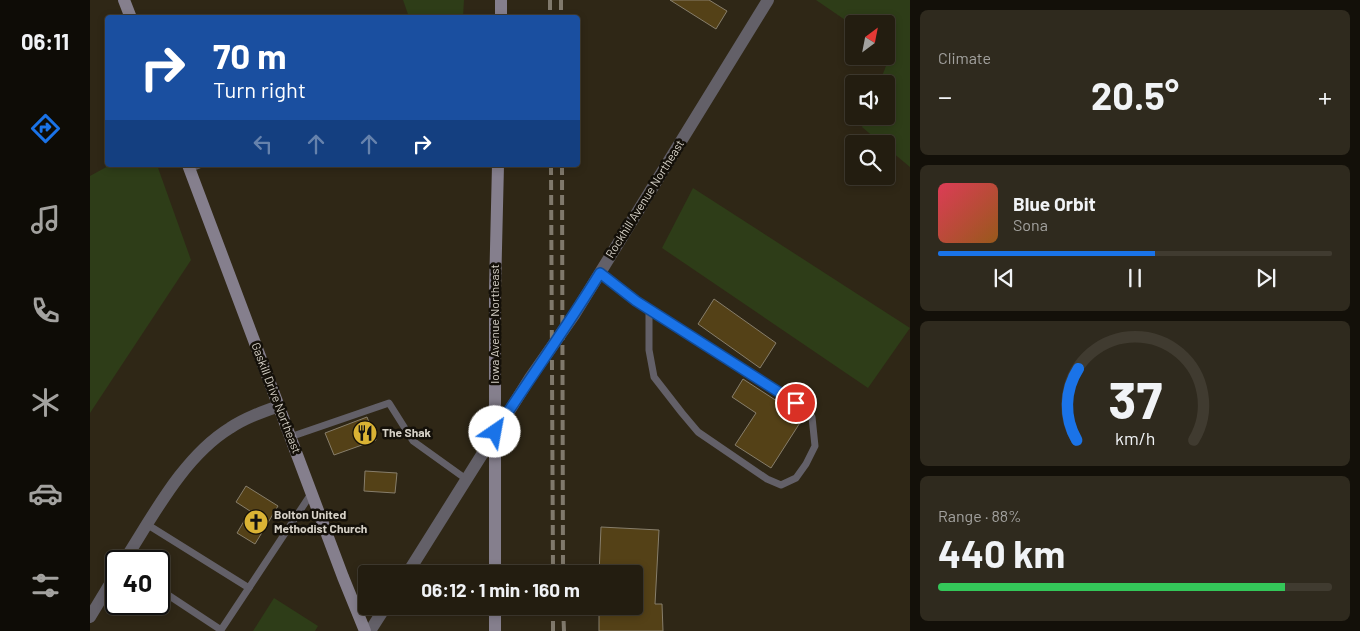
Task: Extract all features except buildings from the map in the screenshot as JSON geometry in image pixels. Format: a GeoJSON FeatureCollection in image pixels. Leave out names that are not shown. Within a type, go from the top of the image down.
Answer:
{"type":"FeatureCollection","features":[{"type":"Feature","properties":{"kind":"main road"},"geometry":{"type":"LineString","coordinates":[[124,0],[130,15]]}},
{"type":"Feature","properties":{"kind":"main road"},"geometry":{"type":"LineString","coordinates":[[500,15],[501,0]]}},
{"type":"Feature","properties":{"kind":"main road","name":"Gaskill Drive Northeast"},"geometry":{"type":"LineString","coordinates":[[192,167],[278,406],[365,631]]}},
{"type":"Feature","properties":{"kind":"main road","name":"Iowa Avenue Northeast"},"geometry":{"type":"LineString","coordinates":[[495,565],[498,167]]}},
{"type":"Feature","properties":{"kind":"main road"},"geometry":{"type":"LineString","coordinates":[[495,615],[495,631]]}},
{"type":"Feature","properties":{"kind":"street","name":"Rockhill Avenue Northeast"},"geometry":{"type":"LineString","coordinates":[[413,565],[495,432],[574,315],[768,0]]}},
{"type":"Feature","properties":{"kind":"street"},"geometry":{"type":"LineString","coordinates":[[131,550],[178,478],[202,449],[231,426],[278,406]]}},
{"type":"Feature","properties":{"kind":"street"},"geometry":{"type":"LineString","coordinates":[[90,618],[105,593]]}},
{"type":"Feature","properties":{"kind":"street"},"geometry":{"type":"LineString","coordinates":[[370,631],[380,615]]}},
{"type":"Feature","properties":{"kind":"lane"},"geometry":{"type":"LineString","coordinates":[[600,273],[648,309],[796,403],[812,417],[815,446],[796,478],[781,485],[767,479],[698,432],[654,377],[649,350],[648,309]]}},
{"type":"Feature","properties":{"kind":"lane"},"geometry":{"type":"LineString","coordinates":[[290,437],[389,402],[413,441],[466,479]]}},
{"type":"Feature","properties":{"kind":"lane"},"geometry":{"type":"LineString","coordinates":[[170,596],[221,630],[311,494]]}},
{"type":"Feature","properties":{"kind":"lane"},"geometry":{"type":"LineString","coordinates":[[148,525],[249,588]]}},
{"type":"Feature","properties":{"kind":"green space"},"geometry":{"type":"Polygon","coordinates":[[[403,0],[464,0],[463,15],[408,15],[403,0]]]}},
{"type":"Feature","properties":{"kind":"green space"},"geometry":{"type":"Polygon","coordinates":[[[816,0],[910,0],[910,167],[895,154],[895,135],[871,135],[862,127],[863,125],[895,125],[895,75],[882,75],[886,65],[895,65],[895,15],[845,15],[845,20],[816,0]]]}},
{"type":"Feature","properties":{"kind":"green space"},"geometry":{"type":"Polygon","coordinates":[[[106,167],[158,167],[191,260],[90,413],[90,176],[106,167]]]}},
{"type":"Feature","properties":{"kind":"green space"},"geometry":{"type":"Polygon","coordinates":[[[693,188],[910,328],[868,388],[662,248],[693,188]]]}},
{"type":"Feature","properties":{"kind":"green space"},"geometry":{"type":"Polygon","coordinates":[[[274,598],[318,626],[315,631],[253,631],[274,598]]]}},
{"type":"Feature","properties":{"kind":"railway"},"geometry":{"type":"LineString","coordinates":[[550,0],[550,15]]}},
{"type":"Feature","properties":{"kind":"railway"},"geometry":{"type":"LineString","coordinates":[[561,0],[561,15]]}},
{"type":"Feature","properties":{"kind":"railway"},"geometry":{"type":"LineString","coordinates":[[551,167],[553,565]]}},
{"type":"Feature","properties":{"kind":"railway"},"geometry":{"type":"LineString","coordinates":[[562,167],[563,565]]}},
{"type":"Feature","properties":{"kind":"railway"},"geometry":{"type":"LineString","coordinates":[[553,615],[553,631]]}},
{"type":"Feature","properties":{"kind":"railway"},"geometry":{"type":"LineString","coordinates":[[563,615],[564,631]]}},
{"type":"Feature","properties":{"kind":"place","name":"The Shak"},"geometry":{"type":"Point","coordinates":[365,433]}},
{"type":"Feature","properties":{"kind":"place","name":"Bolton United Methodist Church"},"geometry":{"type":"Point","coordinates":[256,522]}},
{"type":"Feature","properties":{"kind":"route"},"geometry":{"type":"LineString","coordinates":[[495,432],[600,273],[636,301],[796,403]]}}]}
